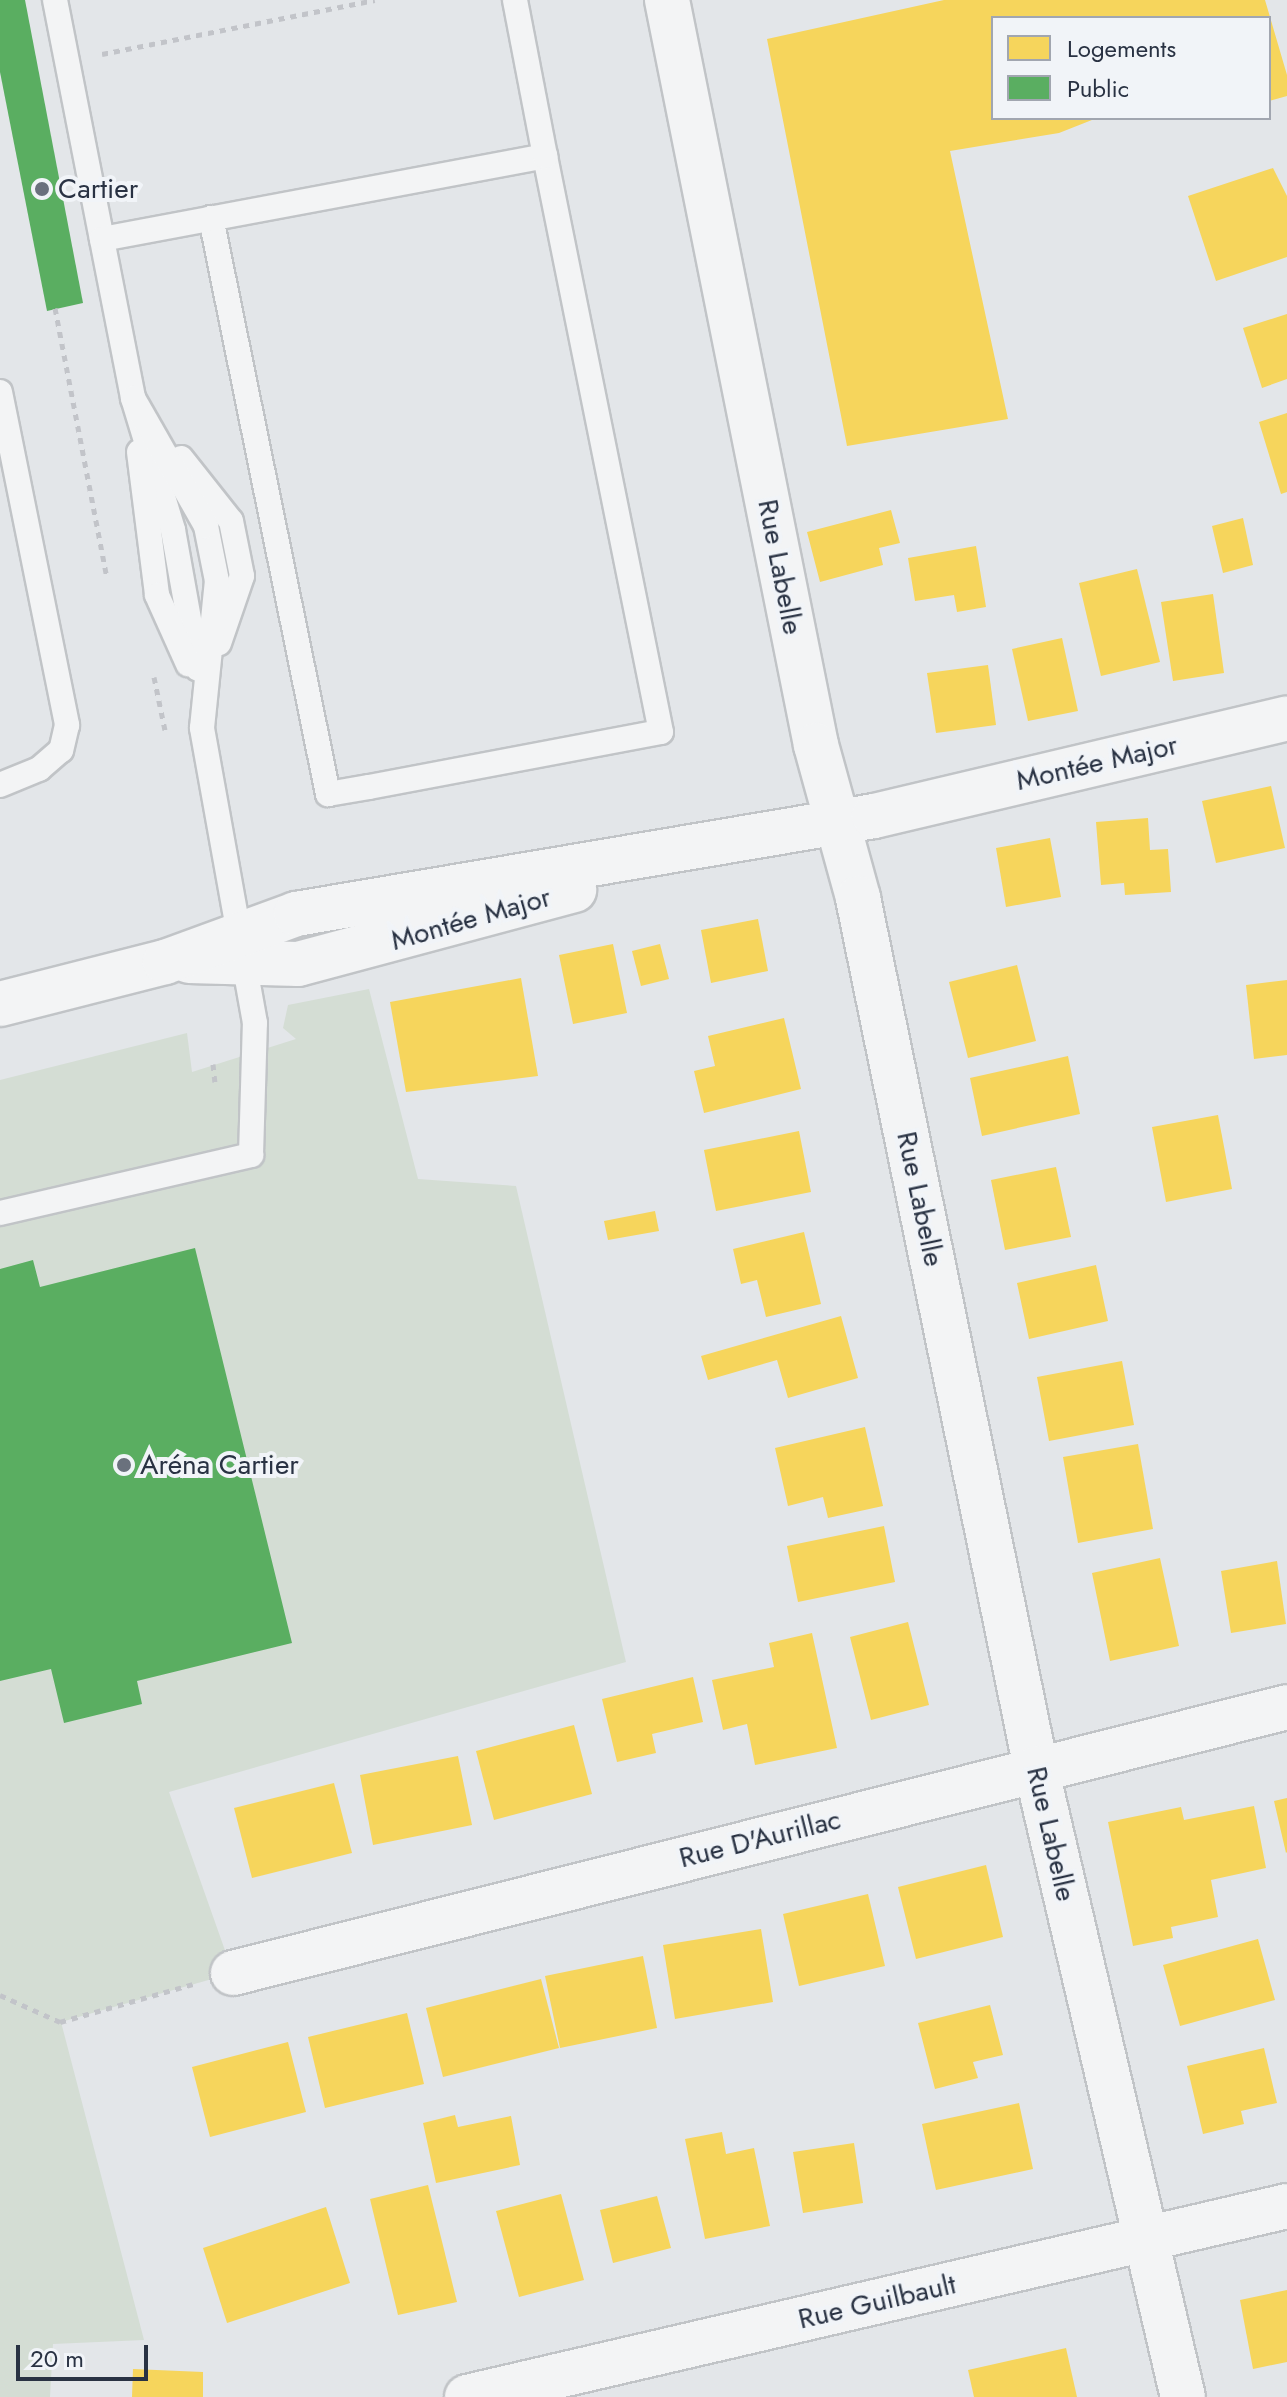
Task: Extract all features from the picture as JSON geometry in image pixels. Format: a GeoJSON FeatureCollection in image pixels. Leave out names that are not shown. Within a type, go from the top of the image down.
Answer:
{"type":"FeatureCollection","features":[{"type":"Feature","properties":{"kind":"street","name":"Rue Labelle"},"geometry":{"type":"LineString","coordinates":[[667,0],[1036,1768],[1183,2397]]}},
{"type":"Feature","properties":{"kind":"street","name":"Montée Major"},"geometry":{"type":"LineString","coordinates":[[0,1004],[172,960],[242,950],[378,897],[838,823],[1287,718]]}},
{"type":"Feature","properties":{"kind":"street","name":"Rue D'Aurillac"},"geometry":{"type":"LineString","coordinates":[[233,1973],[1287,1707]]}},
{"type":"Feature","properties":{"kind":"street","name":"Rue Guilbault"},"geometry":{"type":"LineString","coordinates":[[467,2397],[1287,2206]]}},
{"type":"Feature","properties":{"kind":"lane"},"geometry":{"type":"LineString","coordinates":[[0,1213],[251,1155],[255,1023],[202,695],[173,530],[133,398],[55,0]]}},
{"type":"Feature","properties":{"kind":"lane"},"geometry":{"type":"LineString","coordinates":[[211,218],[328,794],[661,732],[515,0]]}},
{"type":"Feature","properties":{"kind":"lane"},"geometry":{"type":"LineString","coordinates":[[102,239],[545,156]]}},
{"type":"Feature","properties":{"kind":"lane"},"geometry":{"type":"LineString","coordinates":[[133,398],[231,521],[242,576],[202,695]]}},
{"type":"Feature","properties":{"kind":"lane"},"geometry":{"type":"LineString","coordinates":[[0,785],[39,769],[61,750],[67,725],[1,405]]}},
{"type":"Feature","properties":{"kind":"path"},"geometry":{"type":"LineString","coordinates":[[93,56],[375,0]]}},
{"type":"Feature","properties":{"kind":"path"},"geometry":{"type":"LineString","coordinates":[[55,308],[106,574]]}},
{"type":"Feature","properties":{"kind":"path"},"geometry":{"type":"LineString","coordinates":[[213,1064],[216,1085]]}},
{"type":"Feature","properties":{"kind":"path"},"geometry":{"type":"LineString","coordinates":[[0,1995],[60,2022],[233,1973]]}},
{"type":"Feature","properties":{"kind":"shaded area"},"geometry":{"type":"Polygon","coordinates":[[[369,989],[418,1179],[516,1186],[626,1662],[169,1792],[233,1973],[61,2022],[144,2340],[53,2344],[50,2397],[0,2397],[0,1080],[187,1033],[192,1072],[296,1039],[283,1028],[288,1005],[369,989]]]}},
{"type":"Feature","properties":{"kind":"building: Logements"},"geometry":{"type":"Polygon","coordinates":[[[944,0],[1265,0],[1270,16],[991,16],[991,120],[1092,120],[1059,133],[950,151],[1008,419],[847,446],[767,39],[944,0]]]}},
{"type":"Feature","properties":{"kind":"building: Logements"},"geometry":{"type":"Polygon","coordinates":[[[1271,20],[1287,75],[1287,96],[1271,100],[1271,20]]]}},
{"type":"Feature","properties":{"kind":"building: Logements"},"geometry":{"type":"Polygon","coordinates":[[[1273,168],[1287,196],[1287,257],[1216,281],[1188,196],[1273,168]]]}},
{"type":"Feature","properties":{"kind":"building: Logements"},"geometry":{"type":"Polygon","coordinates":[[[1287,314],[1287,379],[1262,388],[1243,328],[1287,314]]]}},
{"type":"Feature","properties":{"kind":"building: Logements"},"geometry":{"type":"Polygon","coordinates":[[[1287,413],[1287,492],[1281,494],[1259,422],[1287,413]]]}},
{"type":"Feature","properties":{"kind":"building: Logements"},"geometry":{"type":"Polygon","coordinates":[[[891,510],[900,543],[879,548],[883,565],[820,582],[807,532],[891,510]]]}},
{"type":"Feature","properties":{"kind":"building: Logements"},"geometry":{"type":"Polygon","coordinates":[[[1243,518],[1253,565],[1223,573],[1212,526],[1243,518]]]}},
{"type":"Feature","properties":{"kind":"building: Logements"},"geometry":{"type":"Polygon","coordinates":[[[976,546],[986,607],[957,612],[954,595],[915,601],[908,558],[976,546]]]}},
{"type":"Feature","properties":{"kind":"building: Logements"},"geometry":{"type":"Polygon","coordinates":[[[1137,569],[1160,662],[1101,676],[1079,583],[1137,569]]]}},
{"type":"Feature","properties":{"kind":"building: Logements"},"geometry":{"type":"Polygon","coordinates":[[[1213,594],[1224,673],[1173,681],[1161,602],[1213,594]]]}},
{"type":"Feature","properties":{"kind":"building: Logements"},"geometry":{"type":"Polygon","coordinates":[[[1062,638],[1078,711],[1028,721],[1012,649],[1062,638]]]}},
{"type":"Feature","properties":{"kind":"building: Logements"},"geometry":{"type":"Polygon","coordinates":[[[988,665],[996,725],[936,733],[927,673],[988,665]]]}},
{"type":"Feature","properties":{"kind":"building: Logements"},"geometry":{"type":"Polygon","coordinates":[[[1271,786],[1285,848],[1216,863],[1202,801],[1271,786]]]}},
{"type":"Feature","properties":{"kind":"building: Logements"},"geometry":{"type":"Polygon","coordinates":[[[1148,818],[1150,850],[1168,849],[1171,892],[1125,895],[1124,883],[1101,885],[1096,822],[1148,818]]]}},
{"type":"Feature","properties":{"kind":"building: Logements"},"geometry":{"type":"Polygon","coordinates":[[[1050,838],[1061,897],[1006,907],[996,848],[1050,838]]]}},
{"type":"Feature","properties":{"kind":"building: Logements"},"geometry":{"type":"Polygon","coordinates":[[[758,919],[768,971],[711,983],[701,930],[758,919]]]}},
{"type":"Feature","properties":{"kind":"building: Logements"},"geometry":{"type":"Polygon","coordinates":[[[613,944],[627,1013],[573,1024],[559,955],[613,944]]]}},
{"type":"Feature","properties":{"kind":"building: Logements"},"geometry":{"type":"Polygon","coordinates":[[[660,944],[669,979],[641,986],[632,951],[660,944]]]}},
{"type":"Feature","properties":{"kind":"building: Logements"},"geometry":{"type":"Polygon","coordinates":[[[1017,965],[1036,1041],[968,1058],[949,982],[1017,965]]]}},
{"type":"Feature","properties":{"kind":"building: Logements"},"geometry":{"type":"Polygon","coordinates":[[[521,978],[538,1076],[406,1092],[390,1002],[521,978]]]}},
{"type":"Feature","properties":{"kind":"building: Logements"},"geometry":{"type":"Polygon","coordinates":[[[1287,980],[1287,1055],[1254,1059],[1246,985],[1287,980]]]}},
{"type":"Feature","properties":{"kind":"building: Logements"},"geometry":{"type":"Polygon","coordinates":[[[784,1018],[801,1089],[704,1113],[694,1071],[715,1066],[708,1036],[784,1018]]]}},
{"type":"Feature","properties":{"kind":"building: Logements"},"geometry":{"type":"Polygon","coordinates":[[[1068,1056],[1080,1114],[982,1136],[970,1078],[1068,1056]]]}},
{"type":"Feature","properties":{"kind":"building: Logements"},"geometry":{"type":"Polygon","coordinates":[[[1218,1115],[1232,1189],[1166,1202],[1152,1127],[1218,1115]]]}},
{"type":"Feature","properties":{"kind":"building: Logements"},"geometry":{"type":"Polygon","coordinates":[[[799,1131],[811,1192],[716,1211],[704,1150],[799,1131]]]}},
{"type":"Feature","properties":{"kind":"building: Logements"},"geometry":{"type":"Polygon","coordinates":[[[1056,1167],[1071,1237],[1005,1250],[991,1180],[1056,1167]]]}},
{"type":"Feature","properties":{"kind":"building: Logements"},"geometry":{"type":"Polygon","coordinates":[[[655,1211],[659,1231],[608,1240],[604,1221],[655,1211]]]}},
{"type":"Feature","properties":{"kind":"building: Logements"},"geometry":{"type":"Polygon","coordinates":[[[804,1232],[821,1304],[766,1317],[757,1280],[741,1284],[733,1249],[804,1232]]]}},
{"type":"Feature","properties":{"kind":"building: Logements"},"geometry":{"type":"Polygon","coordinates":[[[1096,1265],[1108,1321],[1029,1339],[1017,1283],[1096,1265]]]}},
{"type":"Feature","properties":{"kind":"building: Logements"},"geometry":{"type":"Polygon","coordinates":[[[841,1316],[858,1378],[788,1398],[777,1360],[708,1380],[701,1356],[841,1316]]]}},
{"type":"Feature","properties":{"kind":"building: Logements"},"geometry":{"type":"Polygon","coordinates":[[[1122,1361],[1134,1425],[1049,1441],[1037,1377],[1122,1361]]]}},
{"type":"Feature","properties":{"kind":"building: Logements"},"geometry":{"type":"Polygon","coordinates":[[[865,1427],[883,1506],[828,1518],[823,1497],[788,1506],[775,1448],[865,1427]]]}},
{"type":"Feature","properties":{"kind":"building: Logements"},"geometry":{"type":"Polygon","coordinates":[[[1138,1444],[1153,1529],[1078,1543],[1063,1457],[1138,1444]]]}},
{"type":"Feature","properties":{"kind":"building: Logements"},"geometry":{"type":"Polygon","coordinates":[[[884,1526],[895,1582],[798,1602],[787,1546],[884,1526]]]}},
{"type":"Feature","properties":{"kind":"building: Logements"},"geometry":{"type":"Polygon","coordinates":[[[1160,1558],[1179,1646],[1110,1661],[1092,1573],[1160,1558]]]}},
{"type":"Feature","properties":{"kind":"building: Logements"},"geometry":{"type":"Polygon","coordinates":[[[1277,1561],[1286,1624],[1231,1633],[1221,1571],[1277,1561]]]}},
{"type":"Feature","properties":{"kind":"building: Logements"},"geometry":{"type":"Polygon","coordinates":[[[908,1622],[929,1705],[871,1720],[850,1637],[908,1622]]]}},
{"type":"Feature","properties":{"kind":"building: Logements"},"geometry":{"type":"Polygon","coordinates":[[[812,1633],[837,1748],[755,1765],[747,1724],[723,1730],[712,1680],[774,1667],[769,1643],[812,1633]]]}},
{"type":"Feature","properties":{"kind":"building: Logements"},"geometry":{"type":"Polygon","coordinates":[[[693,1677],[703,1722],[652,1734],[656,1753],[617,1762],[602,1699],[693,1677]]]}},
{"type":"Feature","properties":{"kind":"building: Logements"},"geometry":{"type":"Polygon","coordinates":[[[574,1725],[592,1794],[494,1820],[476,1751],[574,1725]]]}},
{"type":"Feature","properties":{"kind":"building: Logements"},"geometry":{"type":"Polygon","coordinates":[[[458,1756],[472,1825],[373,1845],[360,1775],[458,1756]]]}},
{"type":"Feature","properties":{"kind":"building: Logements"},"geometry":{"type":"Polygon","coordinates":[[[334,1783],[352,1853],[252,1878],[234,1808],[334,1783]]]}},
{"type":"Feature","properties":{"kind":"building: Logements"},"geometry":{"type":"Polygon","coordinates":[[[1287,1798],[1287,1852],[1286,1853],[1274,1801],[1287,1798]]]}},
{"type":"Feature","properties":{"kind":"building: Logements"},"geometry":{"type":"Polygon","coordinates":[[[1254,1806],[1266,1868],[1211,1880],[1218,1917],[1171,1927],[1173,1938],[1133,1946],[1108,1822],[1181,1807],[1184,1820],[1254,1806]]]}},
{"type":"Feature","properties":{"kind":"building: Logements"},"geometry":{"type":"Polygon","coordinates":[[[986,1865],[1003,1937],[916,1959],[898,1887],[986,1865]]]}},
{"type":"Feature","properties":{"kind":"building: Logements"},"geometry":{"type":"Polygon","coordinates":[[[868,1894],[885,1966],[799,1986],[783,1914],[868,1894]]]}},
{"type":"Feature","properties":{"kind":"building: Logements"},"geometry":{"type":"Polygon","coordinates":[[[761,1929],[773,2002],[675,2019],[663,1945],[761,1929]]]}},
{"type":"Feature","properties":{"kind":"building: Logements"},"geometry":{"type":"Polygon","coordinates":[[[1258,1939],[1275,2000],[1180,2026],[1163,1965],[1258,1939]]]}},
{"type":"Feature","properties":{"kind":"building: Logements"},"geometry":{"type":"Polygon","coordinates":[[[643,1956],[657,2028],[560,2048],[545,1976],[643,1956]]]}},
{"type":"Feature","properties":{"kind":"building: Logements"},"geometry":{"type":"Polygon","coordinates":[[[541,1979],[559,2048],[443,2077],[426,2008],[541,1979]]]}},
{"type":"Feature","properties":{"kind":"building: Logements"},"geometry":{"type":"Polygon","coordinates":[[[990,2005],[1003,2055],[973,2062],[978,2078],[935,2089],[918,2023],[990,2005]]]}},
{"type":"Feature","properties":{"kind":"building: Logements"},"geometry":{"type":"Polygon","coordinates":[[[407,2013],[424,2084],[325,2108],[308,2037],[407,2013]]]}},
{"type":"Feature","properties":{"kind":"building: Logements"},"geometry":{"type":"Polygon","coordinates":[[[288,2042],[306,2112],[210,2137],[192,2067],[288,2042]]]}},
{"type":"Feature","properties":{"kind":"building: Logements"},"geometry":{"type":"Polygon","coordinates":[[[1264,2048],[1277,2103],[1241,2111],[1244,2124],[1203,2134],[1187,2066],[1264,2048]]]}},
{"type":"Feature","properties":{"kind":"building: Logements"},"geometry":{"type":"Polygon","coordinates":[[[1019,2103],[1033,2169],[936,2190],[922,2124],[1019,2103]]]}},
{"type":"Feature","properties":{"kind":"building: Logements"},"geometry":{"type":"Polygon","coordinates":[[[455,2115],[458,2127],[511,2116],[520,2165],[436,2183],[423,2123],[455,2115]]]}},
{"type":"Feature","properties":{"kind":"building: Logements"},"geometry":{"type":"Polygon","coordinates":[[[722,2132],[726,2154],[754,2148],[770,2226],[705,2239],[685,2139],[722,2132]]]}},
{"type":"Feature","properties":{"kind":"building: Logements"},"geometry":{"type":"Polygon","coordinates":[[[854,2143],[863,2203],[803,2213],[793,2152],[854,2143]]]}},
{"type":"Feature","properties":{"kind":"building: Logements"},"geometry":{"type":"Polygon","coordinates":[[[428,2185],[457,2302],[398,2315],[370,2199],[428,2185]]]}},
{"type":"Feature","properties":{"kind":"building: Logements"},"geometry":{"type":"Polygon","coordinates":[[[561,2194],[584,2280],[519,2297],[496,2211],[561,2194]]]}},
{"type":"Feature","properties":{"kind":"building: Logements"},"geometry":{"type":"Polygon","coordinates":[[[657,2196],[671,2248],[613,2263],[600,2210],[657,2196]]]}},
{"type":"Feature","properties":{"kind":"building: Logements"},"geometry":{"type":"Polygon","coordinates":[[[326,2207],[350,2283],[227,2323],[203,2248],[326,2207]]]}},
{"type":"Feature","properties":{"kind":"building: Logements"},"geometry":{"type":"Polygon","coordinates":[[[1287,2290],[1287,2362],[1253,2369],[1240,2300],[1287,2290]]]}},
{"type":"Feature","properties":{"kind":"building: Logements"},"geometry":{"type":"Polygon","coordinates":[[[1066,2348],[1077,2397],[974,2397],[968,2370],[1066,2348]]]}},
{"type":"Feature","properties":{"kind":"building: Logements"},"geometry":{"type":"Polygon","coordinates":[[[133,2369],[203,2372],[203,2397],[132,2397],[133,2369]]]}},
{"type":"Feature","properties":{"kind":"building: Public","name":"Cartier"},"geometry":{"type":"Polygon","coordinates":[[[0,0],[25,0],[83,303],[47,311],[0,72],[0,0]]]}},
{"type":"Feature","properties":{"kind":"building: Public","name":"Aréna Cartier"},"geometry":{"type":"Polygon","coordinates":[[[195,1248],[292,1643],[137,1681],[142,1704],[64,1723],[51,1669],[0,1681],[0,1269],[33,1260],[40,1287],[195,1248]]]}},
{"type":"Feature","properties":{"kind":"place","name":"Cartier"},"geometry":{"type":"Point","coordinates":[42,189]}},
{"type":"Feature","properties":{"kind":"place","name":"Aréna Cartier"},"geometry":{"type":"Point","coordinates":[124,1465]}}]}
